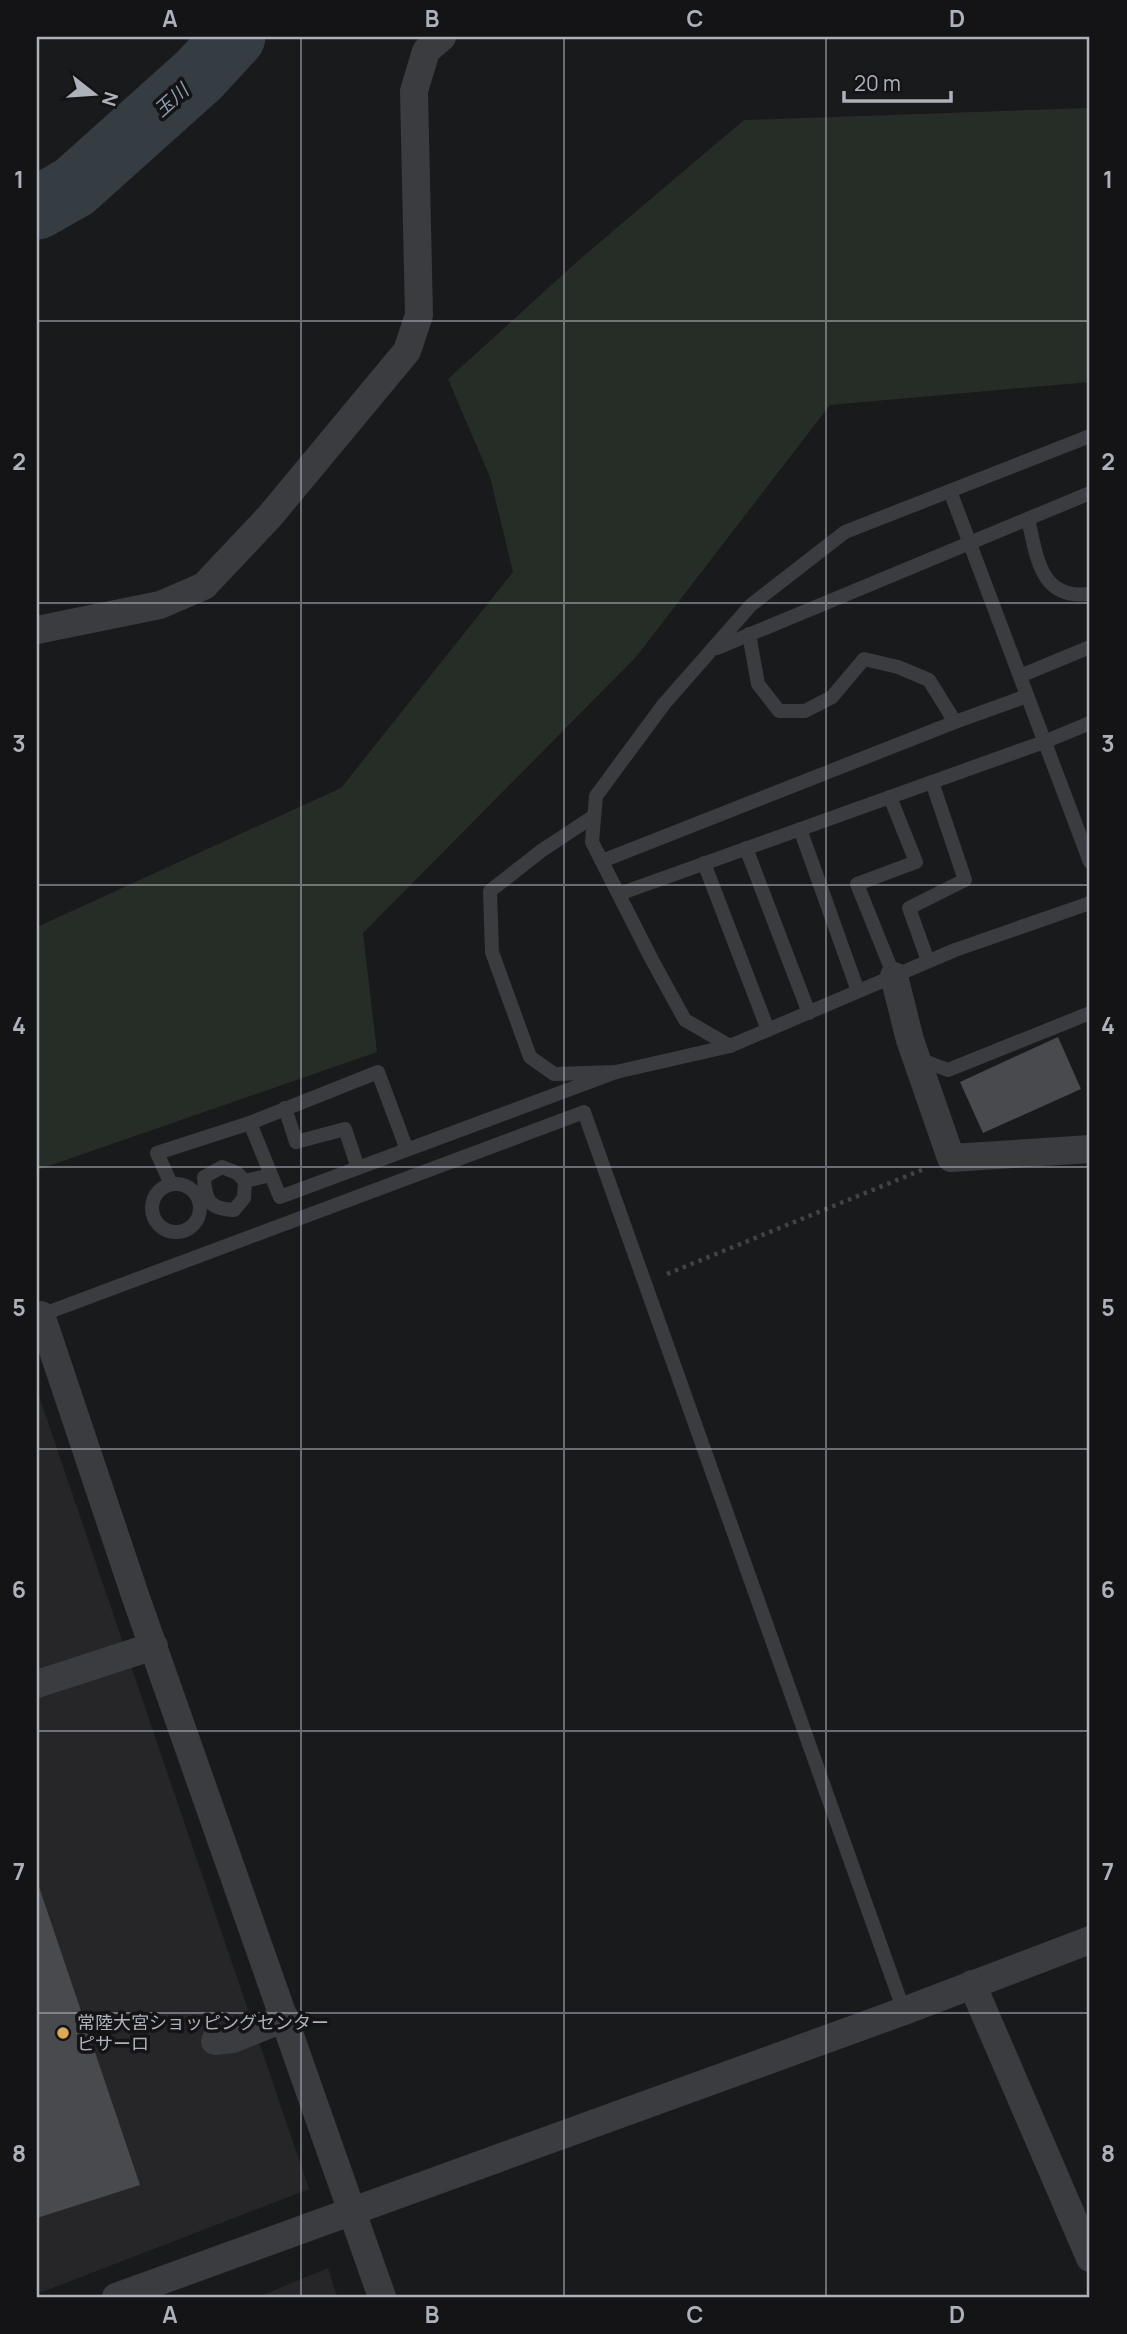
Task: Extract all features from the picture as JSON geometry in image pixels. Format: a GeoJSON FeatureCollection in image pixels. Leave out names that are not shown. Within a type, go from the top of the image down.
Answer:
{"type":"FeatureCollection","features":[{"type":"Feature","properties":{"kind":"street"},"geometry":{"type":"LineString","coordinates":[[37,630],[160,605],[204,586],[270,516],[407,351],[419,314],[414,91],[426,51],[442,37]]}},
{"type":"Feature","properties":{"kind":"street"},"geometry":{"type":"LineString","coordinates":[[894,976],[916,1058],[951,1158],[1090,1149]]}},
{"type":"Feature","properties":{"kind":"street"},"geometry":{"type":"LineString","coordinates":[[41,1315],[135,1595],[382,2297]]}},
{"type":"Feature","properties":{"kind":"street"},"geometry":{"type":"LineString","coordinates":[[37,1684],[154,1646]]}},
{"type":"Feature","properties":{"kind":"street"},"geometry":{"type":"LineString","coordinates":[[116,2297],[904,2011],[1090,1940]]}},
{"type":"Feature","properties":{"kind":"street"},"geometry":{"type":"LineString","coordinates":[[972,1983],[1090,2258]]}},
{"type":"Feature","properties":{"kind":"street"},"geometry":{"type":"LineString","coordinates":[[215,2042],[233,2039],[285,2018]]}},
{"type":"Feature","properties":{"kind":"lane"},"geometry":{"type":"LineString","coordinates":[[730,1046],[685,1020],[592,842],[596,796],[664,704],[751,605],[845,532],[1090,436]]}},
{"type":"Feature","properties":{"kind":"lane"},"geometry":{"type":"LineString","coordinates":[[950,491],[1090,862]]}},
{"type":"Feature","properties":{"kind":"lane"},"geometry":{"type":"LineString","coordinates":[[712,649],[1090,493]]}},
{"type":"Feature","properties":{"kind":"lane"},"geometry":{"type":"LineString","coordinates":[[1028,519],[1042,575],[1057,588],[1076,596],[1090,594]]}},
{"type":"Feature","properties":{"kind":"lane"},"geometry":{"type":"LineString","coordinates":[[749,634],[758,684],[779,710],[805,711],[832,697],[864,659],[898,667],[929,680],[955,722]]}},
{"type":"Feature","properties":{"kind":"lane"},"geometry":{"type":"LineString","coordinates":[[1020,676],[1090,647]]}},
{"type":"Feature","properties":{"kind":"lane"},"geometry":{"type":"LineString","coordinates":[[601,861],[1027,696]]}},
{"type":"Feature","properties":{"kind":"lane"},"geometry":{"type":"LineString","coordinates":[[618,894],[1045,742],[1090,723]]}},
{"type":"Feature","properties":{"kind":"lane"},"geometry":{"type":"LineString","coordinates":[[928,961],[909,908],[965,880],[932,782]]}},
{"type":"Feature","properties":{"kind":"lane"},"geometry":{"type":"LineString","coordinates":[[890,797],[916,862],[857,884],[894,976]]}},
{"type":"Feature","properties":{"kind":"lane"},"geometry":{"type":"LineString","coordinates":[[594,816],[541,851],[490,891],[492,952],[530,1057],[554,1074],[616,1072]]}},
{"type":"Feature","properties":{"kind":"lane"},"geometry":{"type":"LineString","coordinates":[[800,829],[858,991]]}},
{"type":"Feature","properties":{"kind":"lane"},"geometry":{"type":"LineString","coordinates":[[746,848],[809,1013]]}},
{"type":"Feature","properties":{"kind":"lane"},"geometry":{"type":"LineString","coordinates":[[704,863],[768,1030]]}},
{"type":"Feature","properties":{"kind":"lane"},"geometry":{"type":"LineString","coordinates":[[250,1123],[280,1197],[616,1072],[730,1046],[928,961],[1090,903]]}},
{"type":"Feature","properties":{"kind":"lane"},"geometry":{"type":"LineString","coordinates":[[916,1058],[948,1070],[1090,1013]]}},
{"type":"Feature","properties":{"kind":"lane"},"geometry":{"type":"LineString","coordinates":[[171,1184],[157,1153],[250,1123],[378,1072],[407,1150]]}},
{"type":"Feature","properties":{"kind":"lane"},"geometry":{"type":"LineString","coordinates":[[285,1108],[296,1142],[345,1129],[358,1168]]}},
{"type":"Feature","properties":{"kind":"lane"},"geometry":{"type":"LineString","coordinates":[[41,1315],[584,1112],[904,2011]]}},
{"type":"Feature","properties":{"kind":"lane"},"geometry":{"type":"LineString","coordinates":[[245,1181],[222,1167],[204,1177],[202,1198],[195,1224],[180,1233],[164,1230],[154,1220],[151,1205],[158,1191],[171,1184],[187,1187],[202,1198],[219,1209],[234,1210],[244,1198],[245,1181]]}},
{"type":"Feature","properties":{"kind":"lane"},"geometry":{"type":"LineString","coordinates":[[245,1181],[271,1175]]}},
{"type":"Feature","properties":{"kind":"path"},"geometry":{"type":"LineString","coordinates":[[644,1283],[951,1158]]}},
{"type":"Feature","properties":{"kind":"shaded area"},"geometry":{"type":"Polygon","coordinates":[[[221,37],[247,37],[206,81],[193,68],[221,37]]]}},
{"type":"Feature","properties":{"kind":"shaded area"},"geometry":{"type":"Polygon","coordinates":[[[1090,108],[1090,382],[830,405],[636,657],[363,933],[377,1052],[37,1170],[37,927],[341,788],[513,572],[490,477],[448,379],[580,259],[744,120],[1090,108]]]}},
{"type":"Feature","properties":{"kind":"shaded area"},"geometry":{"type":"Polygon","coordinates":[[[37,1390],[309,2189],[37,2294],[37,1390]]]}},
{"type":"Feature","properties":{"kind":"shaded area"},"geometry":{"type":"Polygon","coordinates":[[[328,2268],[337,2297],[258,2297],[328,2268]]]}},
{"type":"Feature","properties":{"kind":"building"},"geometry":{"type":"Polygon","coordinates":[[[1058,1037],[1081,1089],[983,1133],[960,1082],[1058,1037]]]}},
{"type":"Feature","properties":{"kind":"building","name":"常陸大宮ショッピングセンター ピサーロ"},"geometry":{"type":"Polygon","coordinates":[[[37,1881],[140,2185],[37,2218],[37,1881]]]}},
{"type":"Feature","properties":{"kind":"waterway","name":"玉川"},"geometry":{"type":"LineString","coordinates":[[37,208],[74,187],[199,75],[234,37]]}},
{"type":"Feature","properties":{"kind":"place","name":"常陸大宮ショッピングセンター ピサーロ"},"geometry":{"type":"Point","coordinates":[63,2033]}}]}
